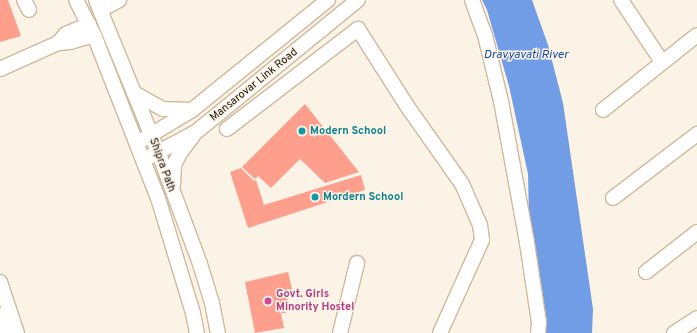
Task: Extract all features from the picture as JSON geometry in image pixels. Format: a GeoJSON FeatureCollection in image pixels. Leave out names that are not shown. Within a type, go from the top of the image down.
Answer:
{"type":"FeatureCollection","features":[{"type":"Feature","properties":{"kind":"street","name":"Shipra Path"},"geometry":{"type":"LineString","coordinates":[[76,0],[92,30],[158,198],[193,312],[197,333]]}},
{"type":"Feature","properties":{"kind":"street"},"geometry":{"type":"LineString","coordinates":[[99,5],[119,0]]}},
{"type":"Feature","properties":{"kind":"street","name":"Mansarovar Link Road"},"geometry":{"type":"LineString","coordinates":[[136,143],[152,135],[192,110],[328,0]]}},
{"type":"Feature","properties":{"kind":"street","name":"Mansarovar Link Road"},"geometry":{"type":"LineString","coordinates":[[144,160],[158,151],[196,132],[358,0]]}},
{"type":"Feature","properties":{"kind":"street"},"geometry":{"type":"LineString","coordinates":[[472,0],[485,35],[501,101],[527,243],[539,322],[538,333]]}},
{"type":"Feature","properties":{"kind":"street"},"geometry":{"type":"LineString","coordinates":[[621,0],[662,62]]}},
{"type":"Feature","properties":{"kind":"street","name":"Shipra Path"},"geometry":{"type":"LineString","coordinates":[[99,5],[152,135],[172,194],[200,264],[212,302],[218,333]]}},
{"type":"Feature","properties":{"kind":"street"},"geometry":{"type":"LineString","coordinates":[[227,129],[358,29],[407,106],[462,184],[480,225],[482,240],[440,333]]}},
{"type":"Feature","properties":{"kind":"street"},"geometry":{"type":"LineString","coordinates":[[0,69],[58,42],[70,42],[92,30]]}},
{"type":"Feature","properties":{"kind":"street"},"geometry":{"type":"LineString","coordinates":[[603,110],[697,35]]}},
{"type":"Feature","properties":{"kind":"street"},"geometry":{"type":"LineString","coordinates":[[134,93],[163,109],[192,110]]}},
{"type":"Feature","properties":{"kind":"street"},"geometry":{"type":"LineString","coordinates":[[172,194],[174,165],[180,153],[196,132]]}},
{"type":"Feature","properties":{"kind":"street"},"geometry":{"type":"LineString","coordinates":[[614,198],[697,134]]}},
{"type":"Feature","properties":{"kind":"street"},"geometry":{"type":"LineString","coordinates":[[646,272],[697,232]]}},
{"type":"Feature","properties":{"kind":"street"},"geometry":{"type":"LineString","coordinates":[[340,333],[357,263]]}},
{"type":"Feature","properties":{"kind":"street"},"geometry":{"type":"LineString","coordinates":[[0,282],[18,333]]}},
{"type":"Feature","properties":{"kind":"street"},"geometry":{"type":"LineString","coordinates":[[0,315],[6,333]]}},
{"type":"Feature","properties":{"kind":"street"},"geometry":{"type":"LineString","coordinates":[[678,332],[697,318]]}},
{"type":"Feature","properties":{"kind":"water","name":"Dravyavati River"},"geometry":{"type":"Polygon","coordinates":[[[482,0],[532,0],[548,45],[563,103],[593,309],[592,333],[546,333],[529,216],[528,174],[509,86],[487,10],[482,0]]]}},
{"type":"Feature","properties":{"kind":"building"},"geometry":{"type":"Polygon","coordinates":[[[0,0],[8,0],[21,36],[0,42],[0,0]]]}},
{"type":"Feature","properties":{"kind":"building","name":"Modern School"},"geometry":{"type":"Polygon","coordinates":[[[305,104],[359,172],[325,183],[300,159],[271,188],[258,176],[255,179],[242,167],[305,104]]]}},
{"type":"Feature","properties":{"kind":"building","name":"Mordern School"},"geometry":{"type":"Polygon","coordinates":[[[241,168],[254,181],[256,180],[264,205],[361,175],[365,190],[248,228],[230,172],[241,168]]]}},
{"type":"Feature","properties":{"kind":"building","name":"Govt. Girls Minority Hostel"},"geometry":{"type":"Polygon","coordinates":[[[288,272],[293,293],[287,293],[288,308],[285,310],[286,313],[281,313],[284,328],[255,333],[245,282],[288,272]]]}},
{"type":"Feature","properties":{"kind":"place","name":"Modern School"},"geometry":{"type":"Point","coordinates":[302,131]}},
{"type":"Feature","properties":{"kind":"place","name":"Mordern School"},"geometry":{"type":"Point","coordinates":[315,197]}},
{"type":"Feature","properties":{"kind":"place","name":"Govt. Girls Minority Hostel"},"geometry":{"type":"Point","coordinates":[268,301]}}]}
